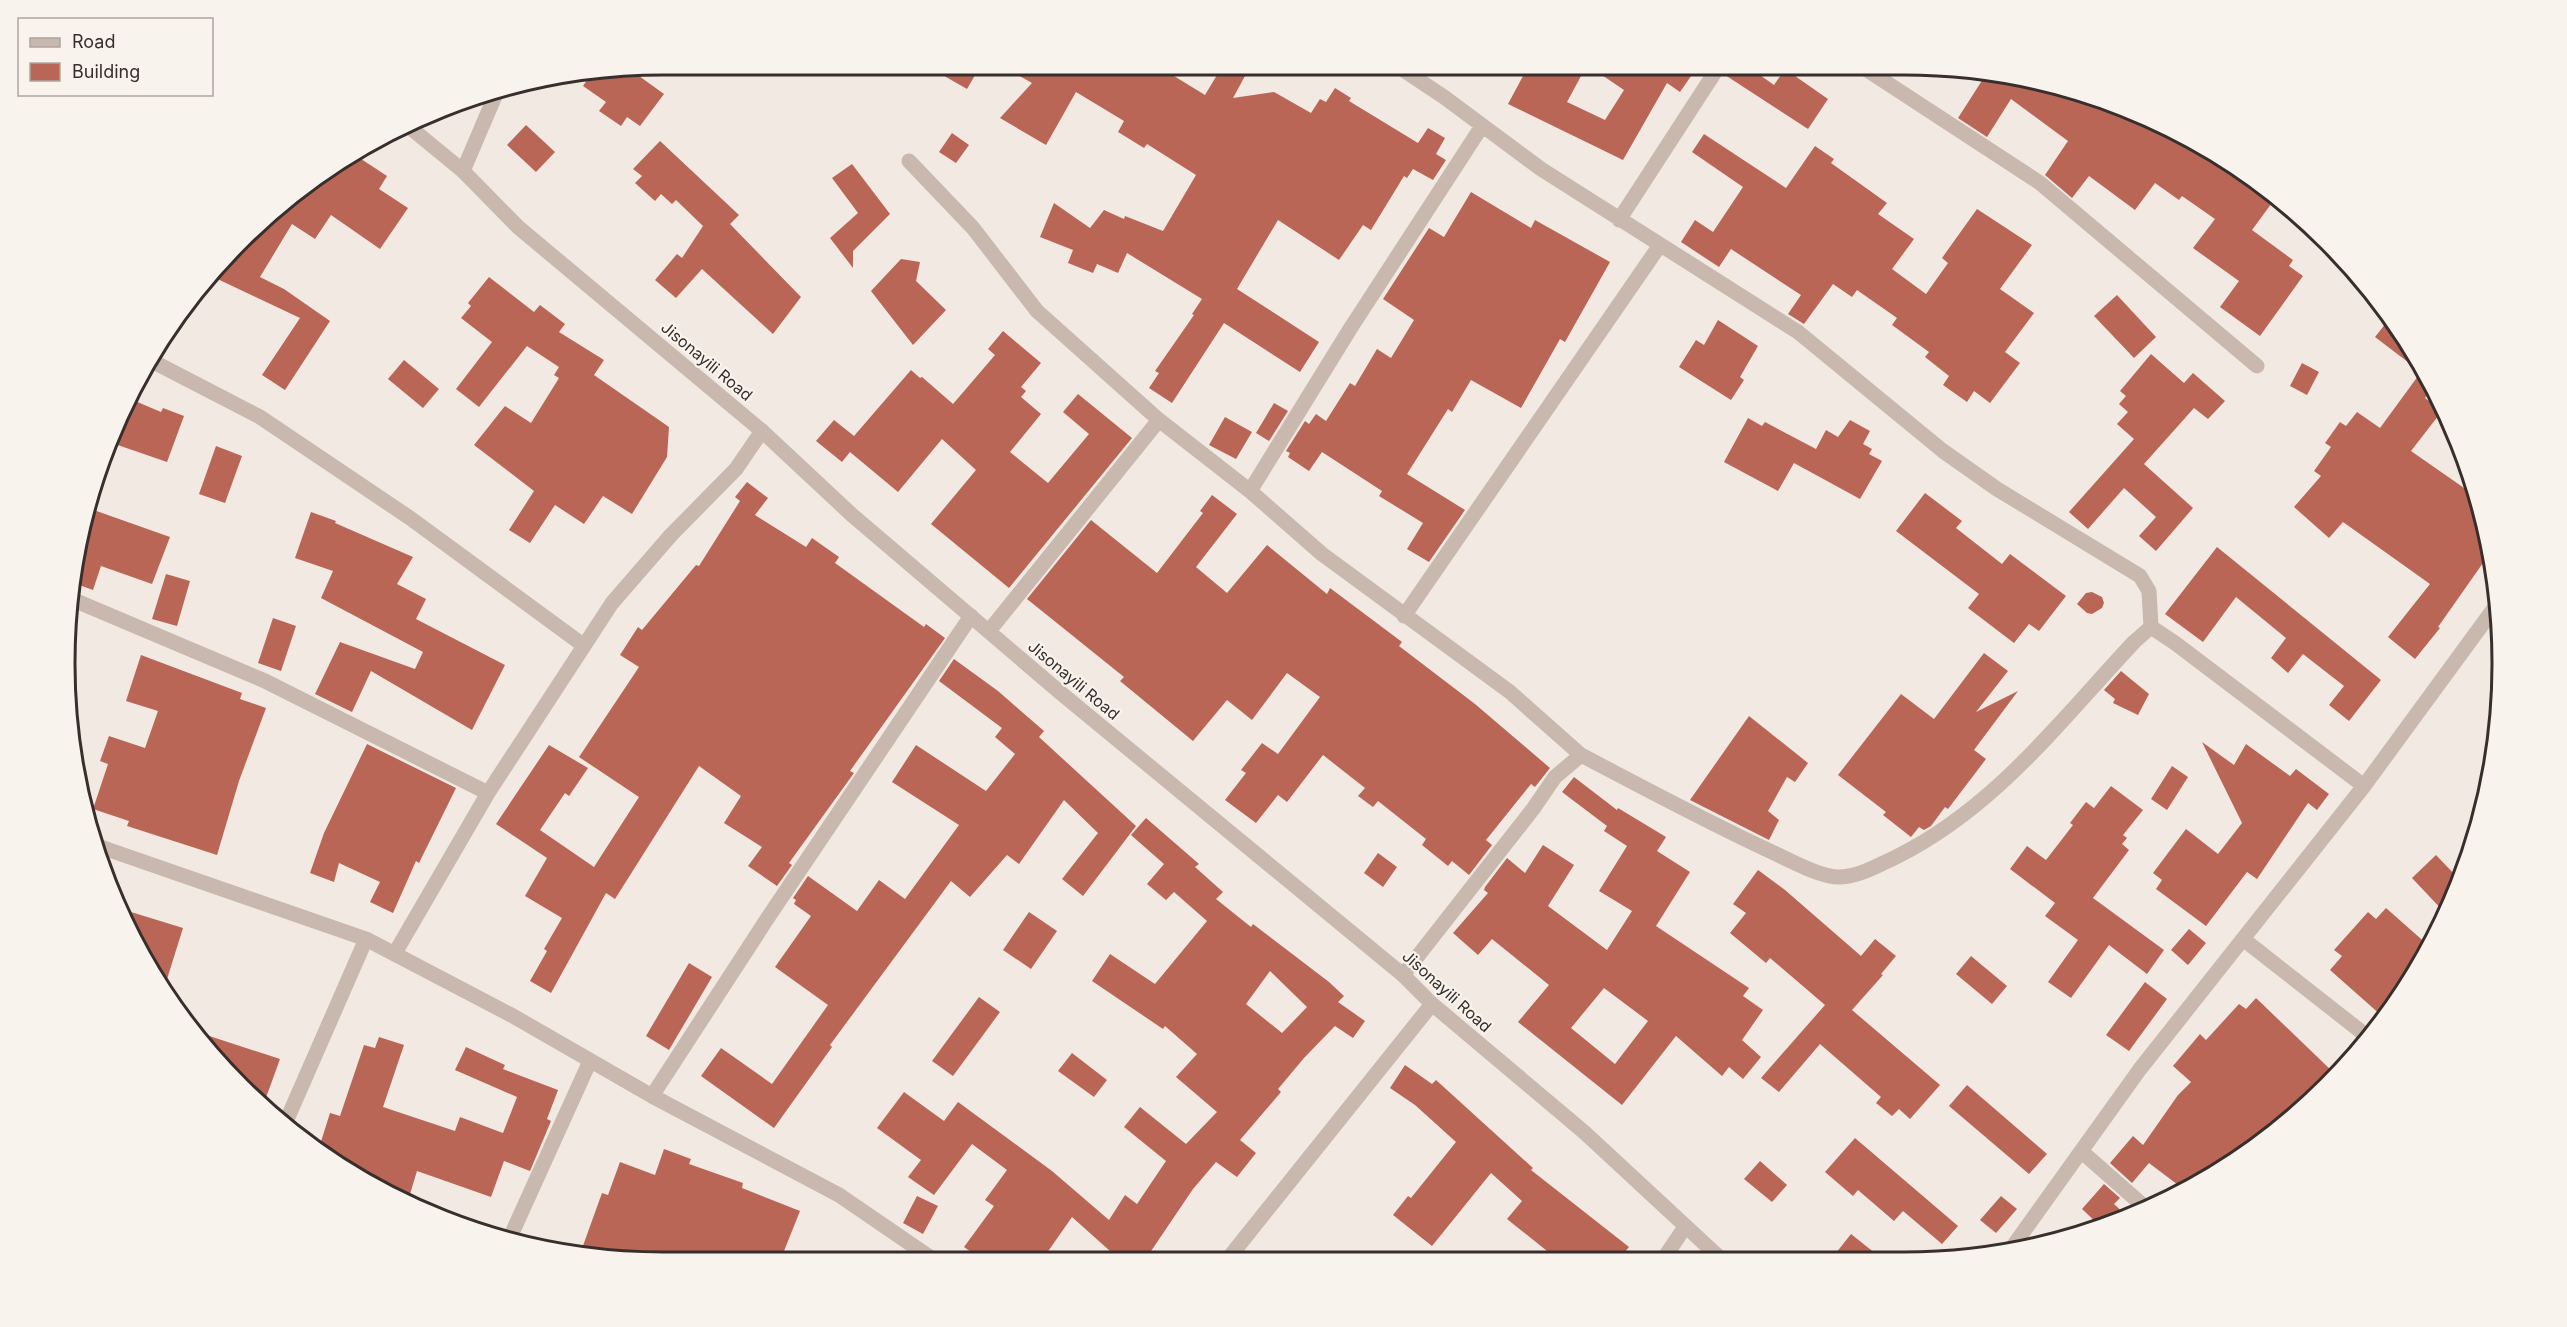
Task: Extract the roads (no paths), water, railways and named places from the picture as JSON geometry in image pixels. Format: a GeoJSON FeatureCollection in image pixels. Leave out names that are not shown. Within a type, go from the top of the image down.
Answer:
{"type":"FeatureCollection","features":[{"type":"Feature","properties":{"kind":"street"},"geometry":{"type":"LineString","coordinates":[[1411,75],[1619,220],[1798,333],[1943,451],[1996,489],[2140,576],[2149,591],[2151,627]]}},
{"type":"Feature","properties":{"kind":"street"},"geometry":{"type":"LineString","coordinates":[[1619,220],[1713,75]]}},
{"type":"Feature","properties":{"kind":"street"},"geometry":{"type":"LineString","coordinates":[[1875,75],[2040,183],[2257,366]]}},
{"type":"Feature","properties":{"kind":"street"},"geometry":{"type":"LineString","coordinates":[[464,171],[493,100]]}},
{"type":"Feature","properties":{"kind":"street"},"geometry":{"type":"LineString","coordinates":[[1250,491],[1350,329],[1482,126]]}},
{"type":"Feature","properties":{"kind":"street","name":"Jisonayili Road"},"geometry":{"type":"LineString","coordinates":[[414,131],[464,171],[518,227],[762,431],[852,515],[1403,975],[1432,1004],[1584,1132],[1713,1252]]}},
{"type":"Feature","properties":{"kind":"street"},"geometry":{"type":"LineString","coordinates":[[909,161],[973,228],[1037,311],[1159,420],[1250,491],[1322,554],[1510,692],[1581,755],[1712,824],[1810,870],[1840,877],[1868,870],[1909,850],[1960,819],[2004,782],[2127,649],[2151,627]]}},
{"type":"Feature","properties":{"kind":"street"},"geometry":{"type":"LineString","coordinates":[[1404,616],[1660,245]]}},
{"type":"Feature","properties":{"kind":"street"},"geometry":{"type":"LineString","coordinates":[[157,364],[260,417],[410,518],[583,645]]}},
{"type":"Feature","properties":{"kind":"street"},"geometry":{"type":"LineString","coordinates":[[989,631],[1159,420]]}},
{"type":"Feature","properties":{"kind":"street"},"geometry":{"type":"LineString","coordinates":[[395,953],[488,792],[612,603],[671,535],[736,469],[762,431]]}},
{"type":"Feature","properties":{"kind":"street"},"geometry":{"type":"LineString","coordinates":[[78,602],[265,681],[488,792]]}},
{"type":"Feature","properties":{"kind":"street"},"geometry":{"type":"LineString","coordinates":[[2017,1241],[2140,1069],[2364,786],[2490,614]]}},
{"type":"Feature","properties":{"kind":"street"},"geometry":{"type":"LineString","coordinates":[[652,1096],[767,919],[971,616]]}},
{"type":"Feature","properties":{"kind":"street"},"geometry":{"type":"LineString","coordinates":[[2151,627],[2364,786]]}},
{"type":"Feature","properties":{"kind":"street"},"geometry":{"type":"LineString","coordinates":[[1403,975],[1533,809],[1555,777],[1581,755]]}},
{"type":"Feature","properties":{"kind":"street"},"geometry":{"type":"LineString","coordinates":[[105,849],[366,939],[395,953],[652,1096],[839,1195],[922,1252]]}},
{"type":"Feature","properties":{"kind":"street"},"geometry":{"type":"LineString","coordinates":[[288,1117],[366,939]]}},
{"type":"Feature","properties":{"kind":"street"},"geometry":{"type":"LineString","coordinates":[[2243,939],[2362,1032]]}},
{"type":"Feature","properties":{"kind":"street"},"geometry":{"type":"LineString","coordinates":[[1233,1252],[1432,1004]]}},
{"type":"Feature","properties":{"kind":"street"},"geometry":{"type":"LineString","coordinates":[[512,1232],[590,1061]]}},
{"type":"Feature","properties":{"kind":"street"},"geometry":{"type":"LineString","coordinates":[[2082,1151],[2139,1202]]}},
{"type":"Feature","properties":{"kind":"street"},"geometry":{"type":"LineString","coordinates":[[1668,1252],[1685,1227]]}}]}
